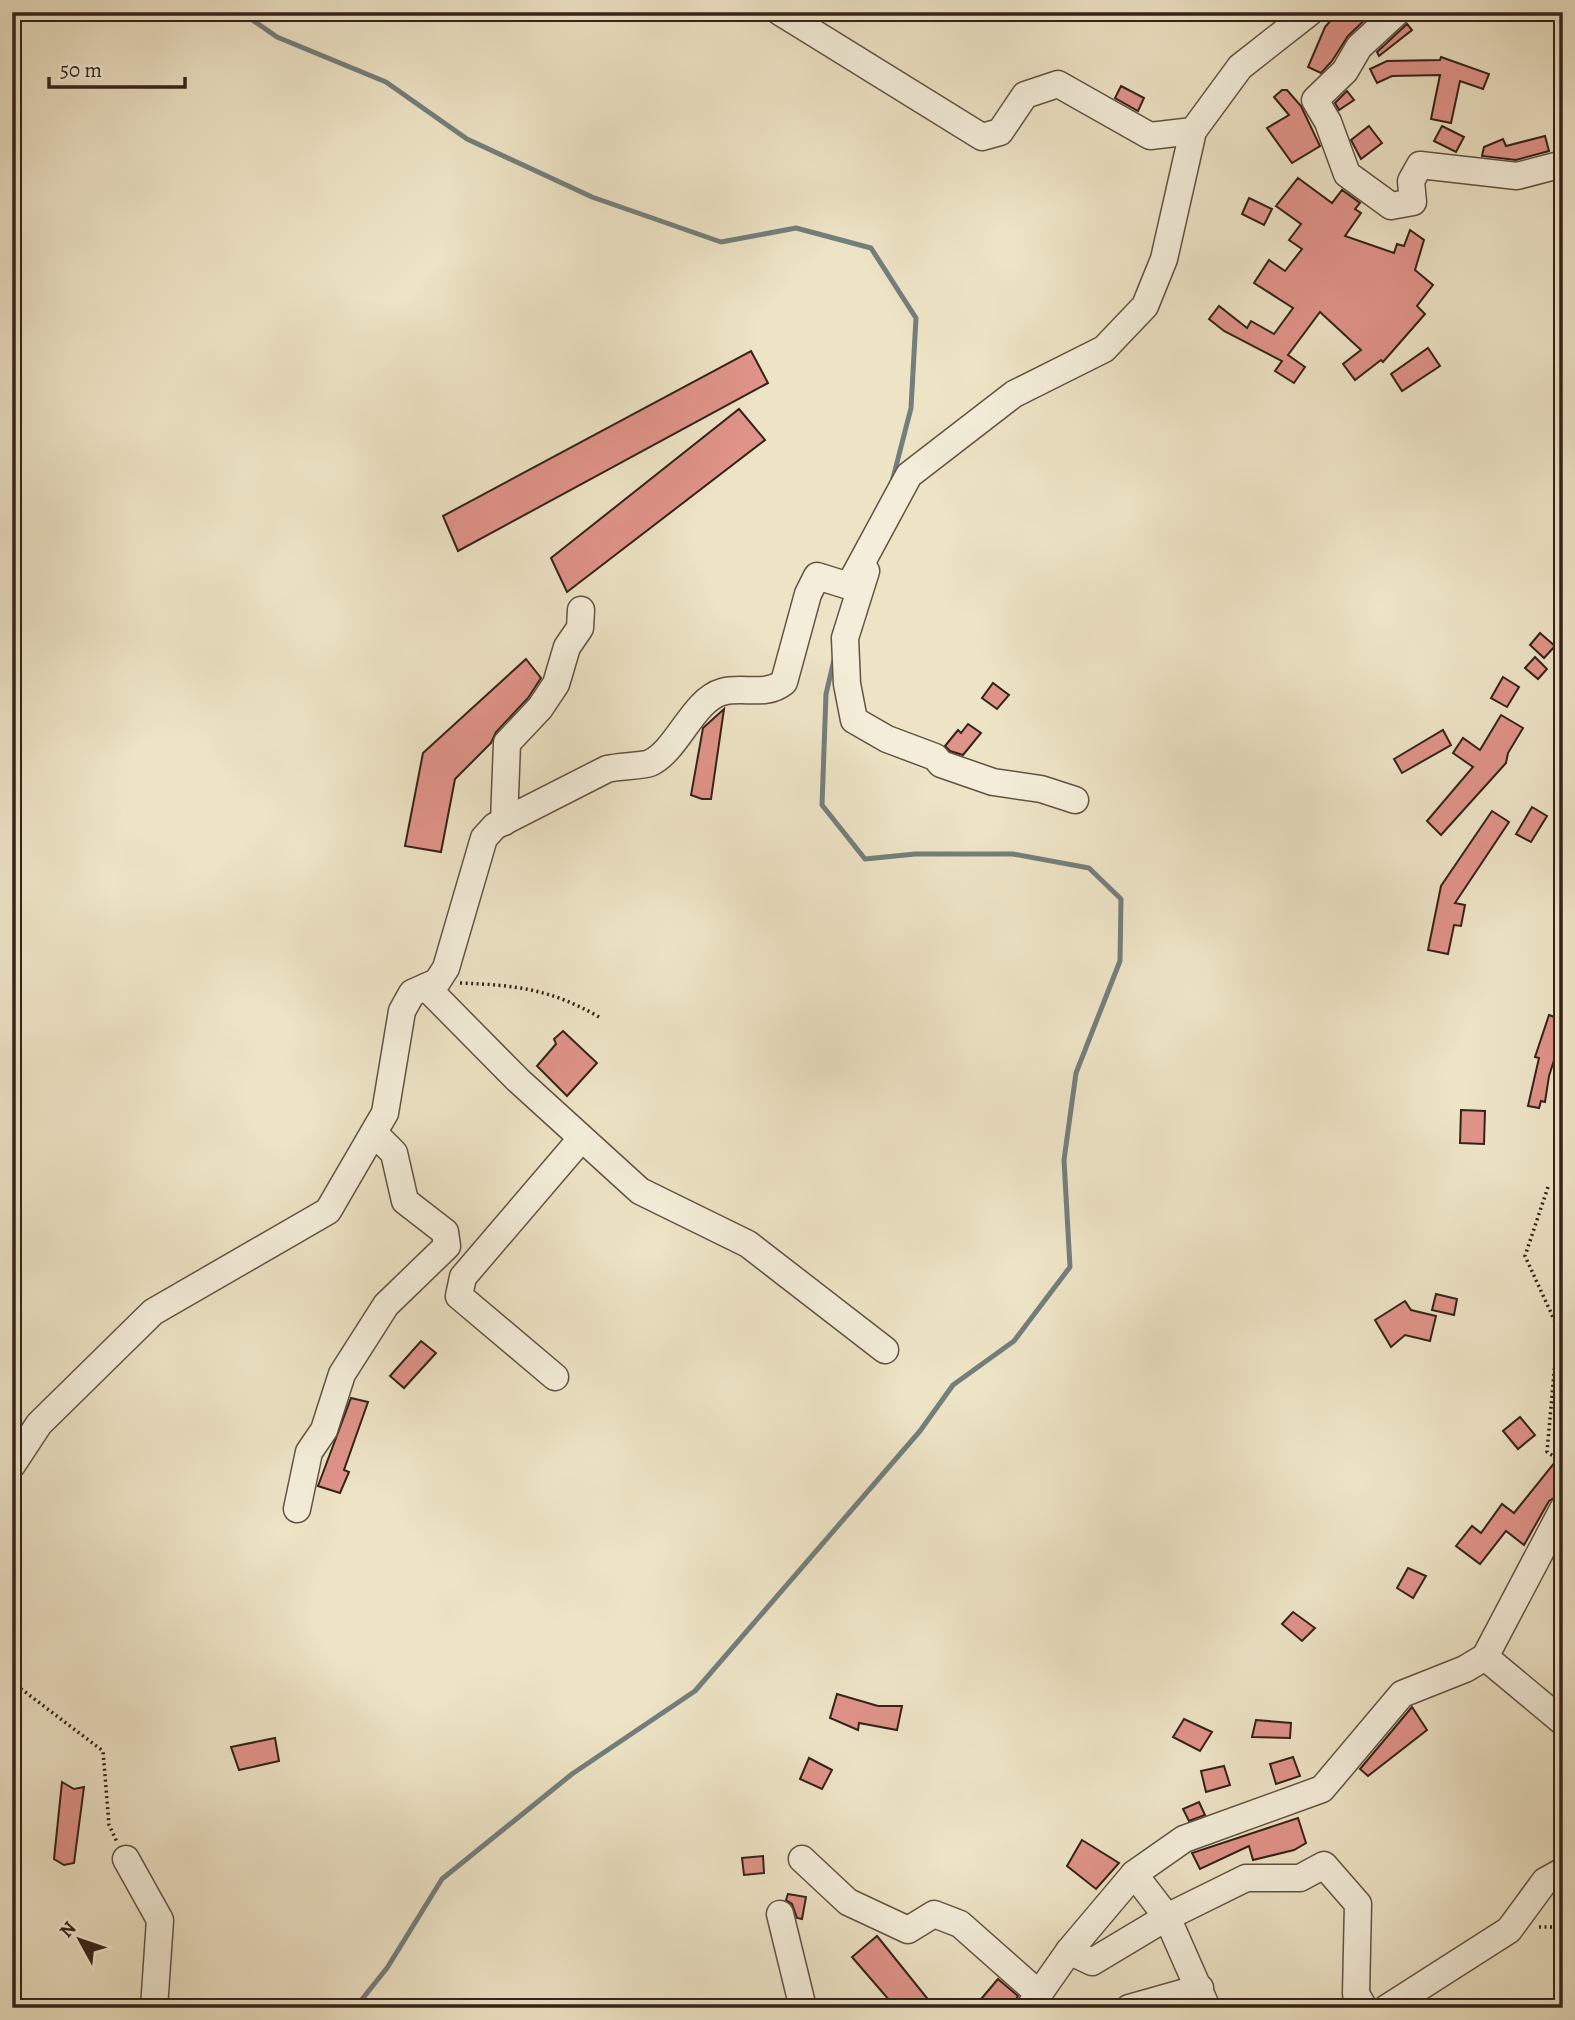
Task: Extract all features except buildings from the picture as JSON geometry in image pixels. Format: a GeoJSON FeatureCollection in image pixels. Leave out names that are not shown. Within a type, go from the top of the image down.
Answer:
{"type":"FeatureCollection","features":[{"type":"Feature","properties":{"kind":"street"},"geometry":{"type":"LineString","coordinates":[[780,12],[982,137],[1000,132],[1025,95],[1058,84],[1150,136],[1193,131]]}},
{"type":"Feature","properties":{"kind":"street"},"geometry":{"type":"LineString","coordinates":[[12,1438],[20,1439],[39,1424],[153,1312],[328,1211],[385,1113],[402,1011],[412,993],[432,984],[446,968],[484,838],[503,822],[607,769],[627,764],[648,765],[659,757],[709,700],[722,692],[775,690],[784,682],[808,594],[817,576],[849,586],[909,475],[1014,394],[1104,349],[1145,306],[1164,259],[1193,131],[1240,68],[1310,12]]}},
{"type":"Feature","properties":{"kind":"street"},"geometry":{"type":"LineString","coordinates":[[1397,12],[1359,47],[1345,71],[1315,100],[1328,122],[1347,174],[1391,206],[1413,202],[1411,181],[1420,165],[1517,176],[1563,164]]}},
{"type":"Feature","properties":{"kind":"street"},"geometry":{"type":"LineString","coordinates":[[885,520],[845,638],[847,684],[854,720],[887,739],[935,757],[942,764],[993,782],[1041,789],[1075,800]]}},
{"type":"Feature","properties":{"kind":"street"},"geometry":{"type":"LineString","coordinates":[[503,822],[507,743],[540,708],[556,684],[567,647],[580,628],[581,610]]}},
{"type":"Feature","properties":{"kind":"street"},"geometry":{"type":"LineString","coordinates":[[432,984],[518,1080],[640,1191],[748,1244],[885,1350]]}},
{"type":"Feature","properties":{"kind":"street"},"geometry":{"type":"LineString","coordinates":[[297,1509],[309,1452],[324,1430],[342,1374],[386,1305],[447,1246],[445,1232],[405,1201],[394,1153],[374,1133]]}},
{"type":"Feature","properties":{"kind":"street"},"geometry":{"type":"LineString","coordinates":[[555,1377],[459,1296],[463,1277],[581,1139]]}},
{"type":"Feature","properties":{"kind":"street"},"geometry":{"type":"LineString","coordinates":[[12,1465],[39,1424]]}},
{"type":"Feature","properties":{"kind":"street"},"geometry":{"type":"LineString","coordinates":[[802,1859],[848,1902],[908,1930],[934,1914],[960,1924],[1034,2000],[1069,1951],[1134,1874],[1184,1839],[1322,1789],[1402,1694],[1465,1669],[1485,1657],[1563,1509]]}},
{"type":"Feature","properties":{"kind":"street"},"geometry":{"type":"LineString","coordinates":[[1485,1657],[1563,1722]]}},
{"type":"Feature","properties":{"kind":"street"},"geometry":{"type":"LineString","coordinates":[[125,1859],[160,1920],[154,2008]]}},
{"type":"Feature","properties":{"kind":"street"},"geometry":{"type":"LineString","coordinates":[[1069,1951],[1092,1962],[1167,1917],[1246,1878],[1300,1878],[1324,1865],[1358,1904],[1356,1994],[1364,2008]]}},
{"type":"Feature","properties":{"kind":"street"},"geometry":{"type":"LineString","coordinates":[[1387,2008],[1509,1930],[1545,1881],[1563,1871]]}},
{"type":"Feature","properties":{"kind":"street"},"geometry":{"type":"LineString","coordinates":[[1129,2008],[1204,1998],[1167,1917],[1134,1874]]}},
{"type":"Feature","properties":{"kind":"street"},"geometry":{"type":"LineString","coordinates":[[780,1914],[803,2008]]}},
{"type":"Feature","properties":{"kind":"path"},"geometry":{"type":"LineString","coordinates":[[432,984],[531,987],[570,1000],[599,1017]]}},
{"type":"Feature","properties":{"kind":"path"},"geometry":{"type":"LineString","coordinates":[[1548,1187],[1525,1256],[1558,1328],[1547,1452],[1563,1462]]}},
{"type":"Feature","properties":{"kind":"path"},"geometry":{"type":"LineString","coordinates":[[12,1682],[103,1751],[109,1825],[125,1859]]}},
{"type":"Feature","properties":{"kind":"waterway"},"geometry":{"type":"LineString","coordinates":[[241,12],[277,37],[386,82],[467,139],[592,197],[721,242],[796,228],[871,248],[916,318],[911,408],[892,482]]}},
{"type":"Feature","properties":{"kind":"waterway"},"geometry":{"type":"LineString","coordinates":[[355,2008],[387,1968],[442,1879],[572,1774],[695,1691],[920,1431],[953,1385],[1014,1341],[1070,1267],[1064,1160],[1076,1073],[1120,961],[1121,899],[1089,868],[1013,854],[915,854],[865,859],[822,805],[826,694],[834,660]]}}]}
